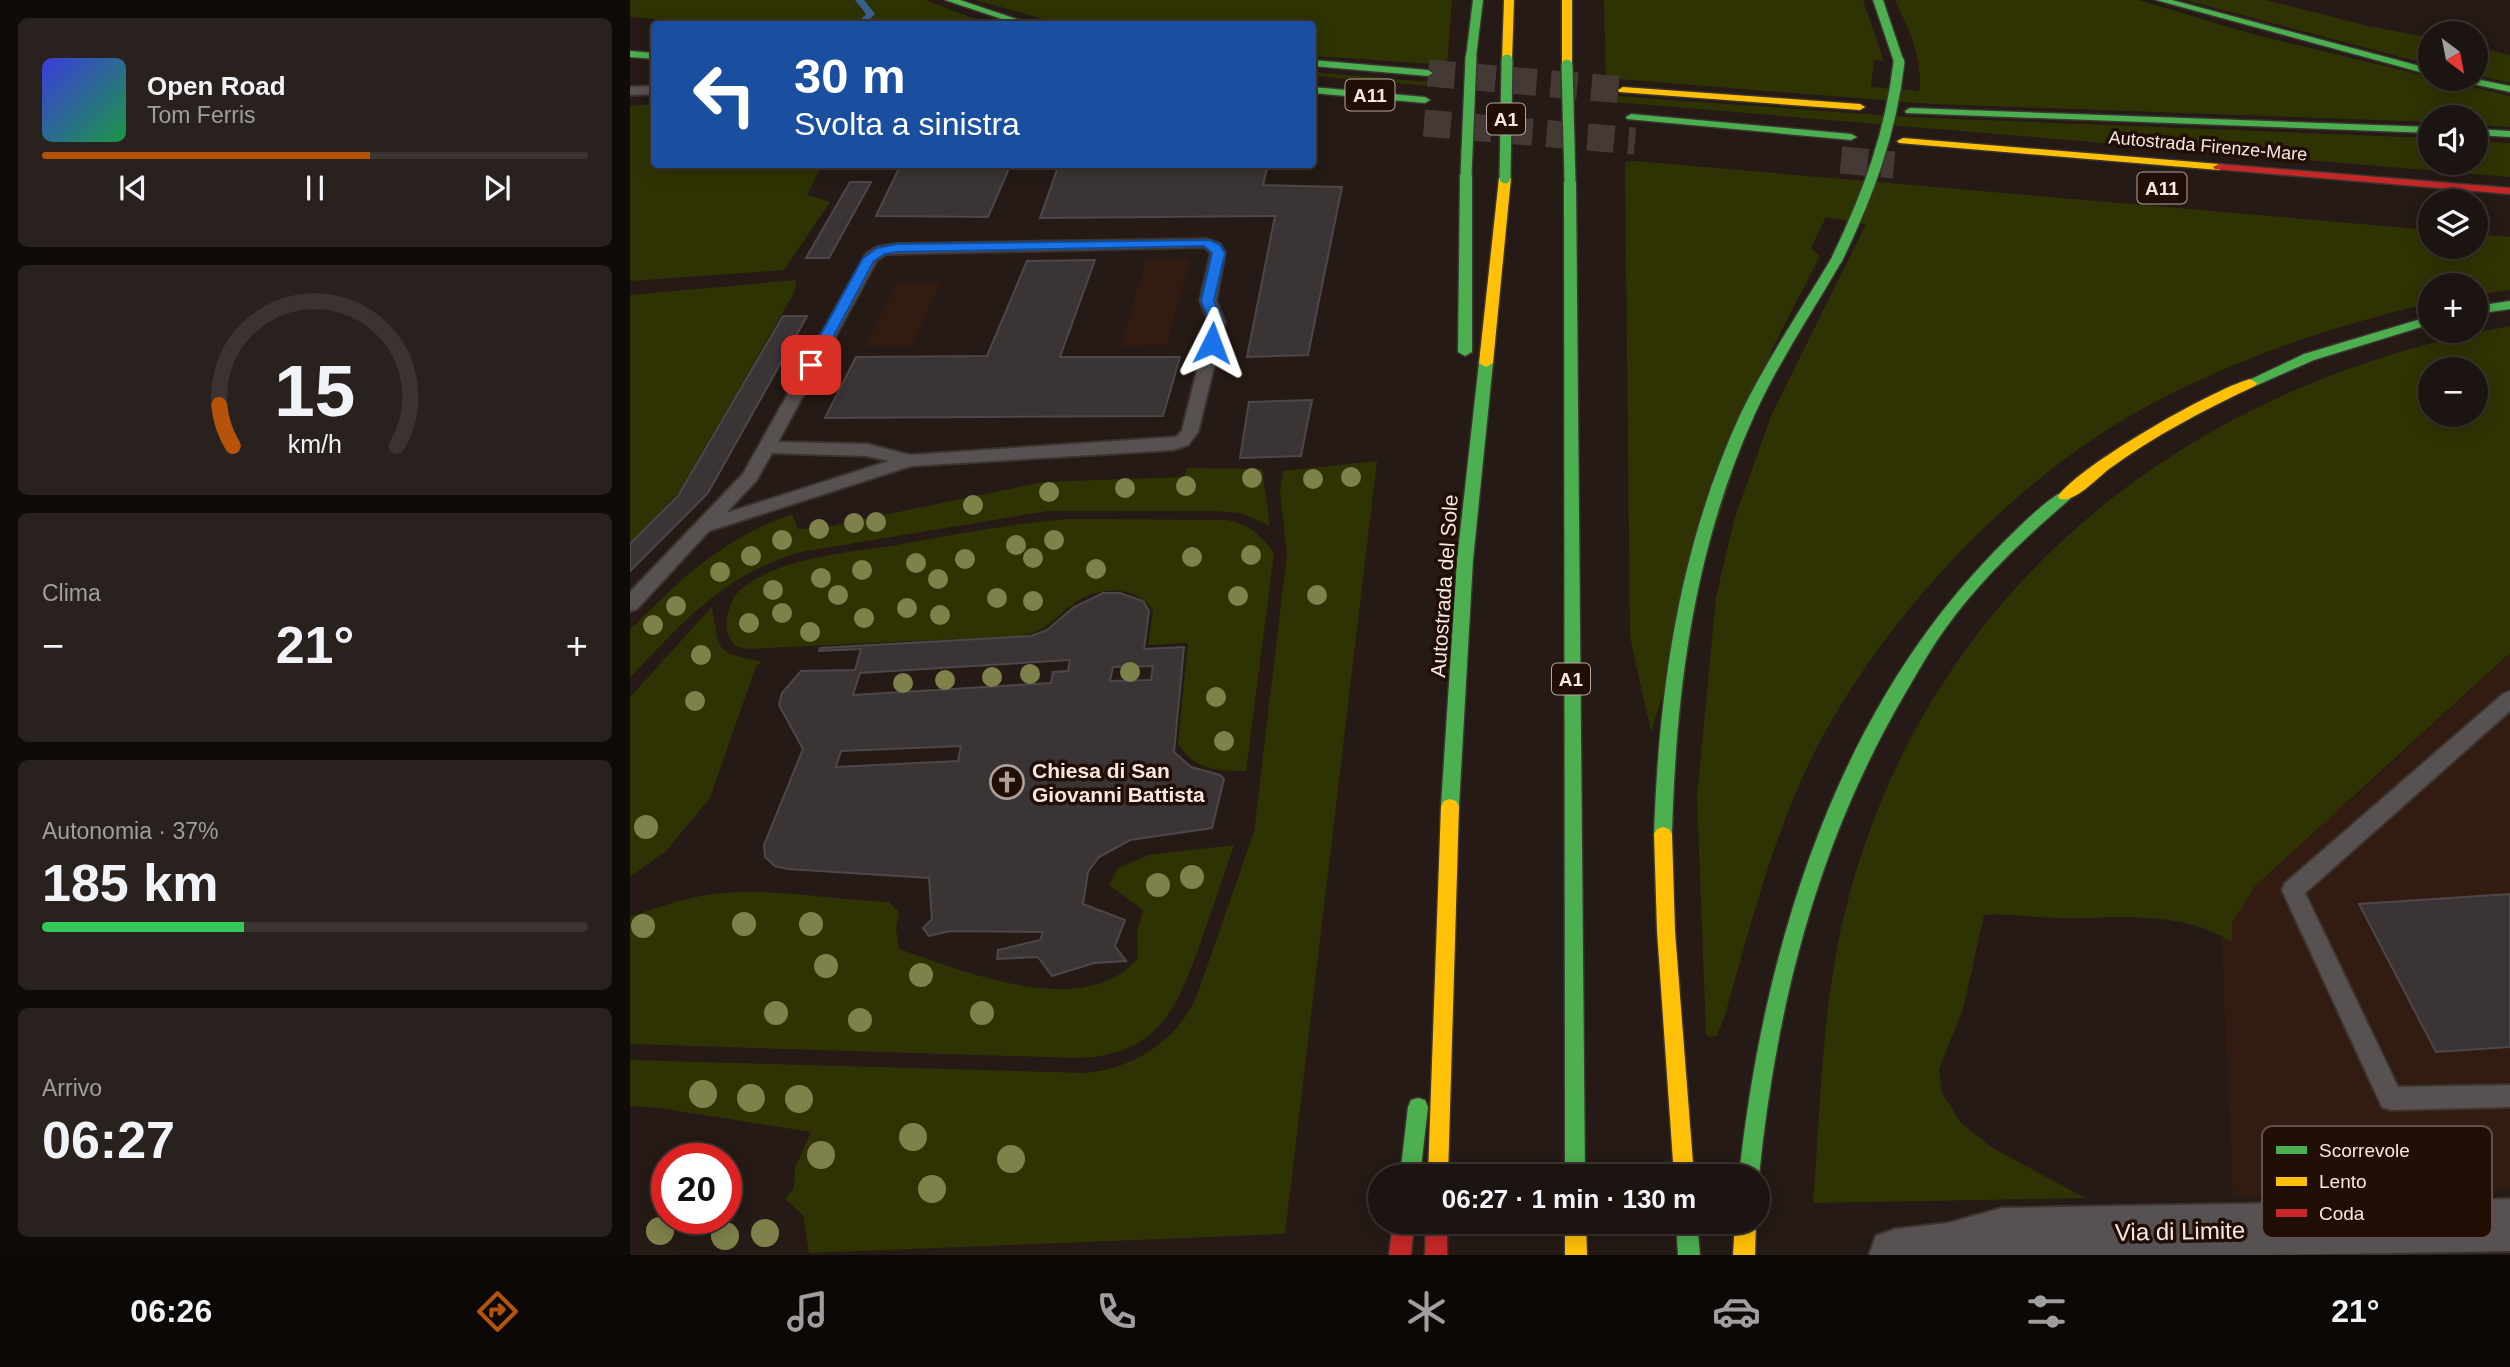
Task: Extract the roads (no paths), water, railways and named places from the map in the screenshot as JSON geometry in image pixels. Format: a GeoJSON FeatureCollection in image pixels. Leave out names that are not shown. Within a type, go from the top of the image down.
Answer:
{"type":"FeatureCollection","features":[{"type":"Feature","properties":{"kind":"highway"},"geometry":{"type":"LineString","coordinates":[[950,0],[1016,21]]}},
{"type":"Feature","properties":{"kind":"highway"},"geometry":{"type":"LineString","coordinates":[[1465,368],[1466,175],[1471,57],[1478,0]]}},
{"type":"Feature","properties":{"kind":"highway","name":"Autostrada del Sole"},"geometry":{"type":"LineString","coordinates":[[1438,1164],[1446,875],[1465,560],[1505,178],[1510,0]]}},
{"type":"Feature","properties":{"kind":"highway","name":"A1"},"geometry":{"type":"LineString","coordinates":[[1567,0],[1575,1164]]}},
{"type":"Feature","properties":{"kind":"highway"},"geometry":{"type":"LineString","coordinates":[[1683,1164],[1671,1009],[1663,771],[1677,644],[1705,525],[1753,404],[1837,260],[1879,171],[1897,100],[1899,62],[1878,0]]}},
{"type":"Feature","properties":{"kind":"highway"},"geometry":{"type":"LineString","coordinates":[[2161,0],[2418,69]]}},
{"type":"Feature","properties":{"kind":"highway"},"geometry":{"type":"LineString","coordinates":[[630,54],[651,56]]}},
{"type":"Feature","properties":{"kind":"highway"},"geometry":{"type":"LineString","coordinates":[[1316,63],[1428,73]]}},
{"type":"Feature","properties":{"kind":"highway"},"geometry":{"type":"LineString","coordinates":[[2488,84],[2510,89]]}},
{"type":"Feature","properties":{"kind":"highway","name":"A11"},"geometry":{"type":"LineString","coordinates":[[1316,90],[1427,100]]}},
{"type":"Feature","properties":{"kind":"highway"},"geometry":{"type":"LineString","coordinates":[[1623,90],[1860,107]]}},
{"type":"Feature","properties":{"kind":"highway"},"geometry":{"type":"LineString","coordinates":[[1910,111],[2418,130]]}},
{"type":"Feature","properties":{"kind":"highway"},"geometry":{"type":"LineString","coordinates":[[1631,117],[1851,137]]}},
{"type":"Feature","properties":{"kind":"highway"},"geometry":{"type":"LineString","coordinates":[[2488,133],[2510,134]]}},
{"type":"Feature","properties":{"kind":"highway","name":"Autostrada Firenze-Mare"},"geometry":{"type":"LineString","coordinates":[[1903,141],[2510,191]]}},
{"type":"Feature","properties":{"kind":"highway"},"geometry":{"type":"LineString","coordinates":[[2488,308],[2510,305]]}},
{"type":"Feature","properties":{"kind":"highway"},"geometry":{"type":"LineString","coordinates":[[1750,1164],[1751,1138],[1779,994],[1811,872],[1857,758],[1896,687],[1948,609],[2017,534],[2068,488],[2175,419],[2246,381],[2312,356],[2418,324]]}},
{"type":"Feature","properties":{"kind":"highway"},"geometry":{"type":"LineString","coordinates":[[1465,395],[1465,560]]}},
{"type":"Feature","properties":{"kind":"highway"},"geometry":{"type":"LineString","coordinates":[[1426,1039],[1446,875]]}},
{"type":"Feature","properties":{"kind":"highway"},"geometry":{"type":"LineString","coordinates":[[1411,1164],[1419,1094]]}},
{"type":"Feature","properties":{"kind":"highway"},"geometry":{"type":"LineString","coordinates":[[1400,1255],[1403,1234]]}},
{"type":"Feature","properties":{"kind":"highway"},"geometry":{"type":"LineString","coordinates":[[1436,1255],[1437,1234]]}},
{"type":"Feature","properties":{"kind":"highway"},"geometry":{"type":"LineString","coordinates":[[1576,1234],[1576,1255]]}},
{"type":"Feature","properties":{"kind":"highway"},"geometry":{"type":"LineString","coordinates":[[1688,1234],[1689,1255]]}},
{"type":"Feature","properties":{"kind":"highway"},"geometry":{"type":"LineString","coordinates":[[1744,1255],[1745,1234]]}},
{"type":"Feature","properties":{"kind":"street","name":"Via di Limite"},"geometry":{"type":"LineString","coordinates":[[2492,1225],[2510,1225]]}},
{"type":"Feature","properties":{"kind":"street","name":"Via di Limite"},"geometry":{"type":"LineString","coordinates":[[1895,1255],[1948,1249],[2003,1234],[2262,1229]]}},
{"type":"Feature","properties":{"kind":"lane"},"geometry":{"type":"LineString","coordinates":[[630,91],[651,90]]}},
{"type":"Feature","properties":{"kind":"lane"},"geometry":{"type":"LineString","coordinates":[[630,604],[739,491],[768,447],[859,274],[869,258],[882,250],[1126,243],[1206,243],[1215,247],[1218,253],[1208,301],[1217,322],[1191,432],[1182,441],[1172,445],[911,460],[706,526]]}},
{"type":"Feature","properties":{"kind":"lane"},"geometry":{"type":"LineString","coordinates":[[768,447],[867,450],[911,460]]}},
{"type":"Feature","properties":{"kind":"lane"},"geometry":{"type":"LineString","coordinates":[[2510,699],[2293,890],[2391,1099],[2510,1096]]}},
{"type":"Feature","properties":{"kind":"waterway"},"geometry":{"type":"LineString","coordinates":[[859,0],[871,14],[863,21]]}},
{"type":"Feature","properties":{"kind":"tunnel"},"geometry":{"type":"LineString","coordinates":[[1428,73],[1623,90]]}},
{"type":"Feature","properties":{"kind":"tunnel"},"geometry":{"type":"LineString","coordinates":[[1424,123],[1635,141]]}},
{"type":"Feature","properties":{"kind":"tunnel"},"geometry":{"type":"LineString","coordinates":[[1841,160],[1894,165]]}},
{"type":"Feature","properties":{"kind":"place","name":"Chiesa di San Giovanni Battista"},"geometry":{"type":"Point","coordinates":[1007,782]}}]}
